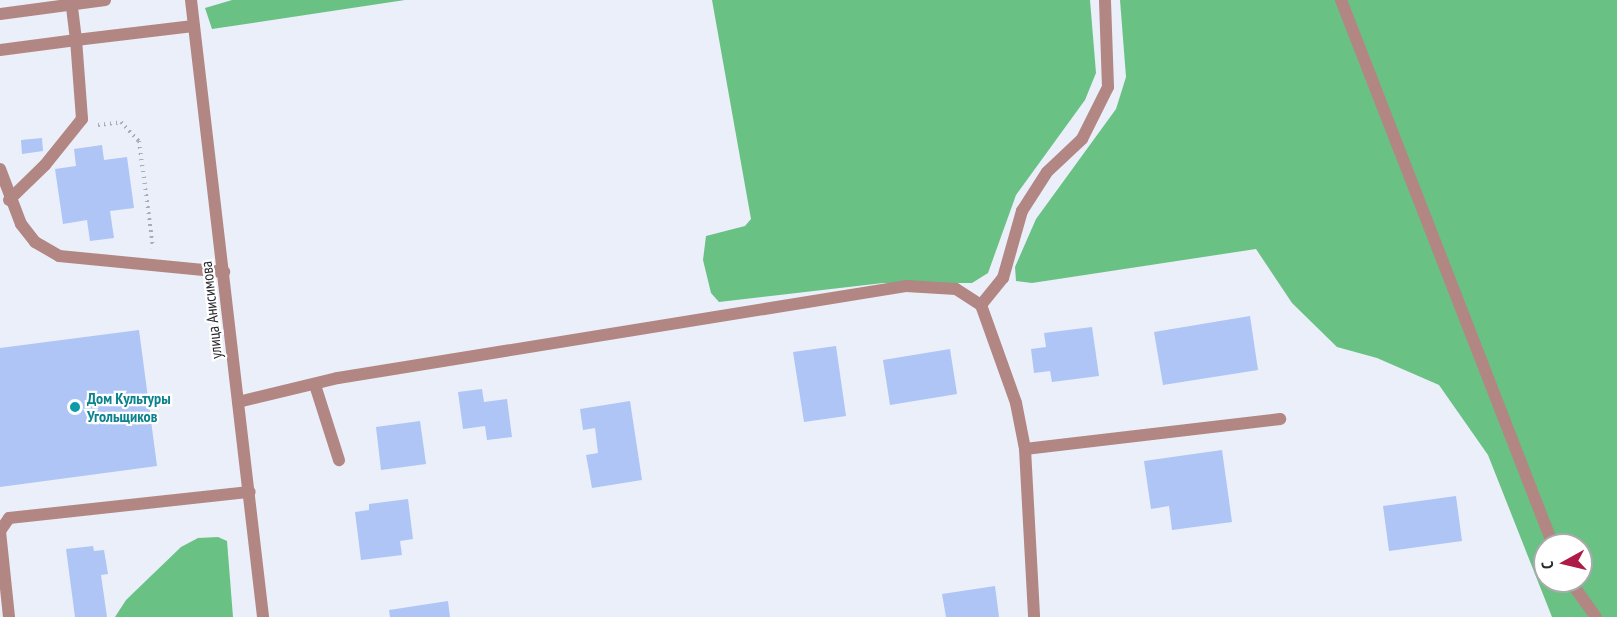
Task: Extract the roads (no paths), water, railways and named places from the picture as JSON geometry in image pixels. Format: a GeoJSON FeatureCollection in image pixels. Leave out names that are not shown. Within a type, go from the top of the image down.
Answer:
{"type":"FeatureCollection","features":[{"type":"Feature","properties":{"kind":"street"},"geometry":{"type":"LineString","coordinates":[[0,14],[105,0]]}},
{"type":"Feature","properties":{"kind":"street","name":"улица Анисимова"},"geometry":{"type":"LineString","coordinates":[[191,0],[263,617]]}},
{"type":"Feature","properties":{"kind":"street"},"geometry":{"type":"LineString","coordinates":[[981,305],[1003,278],[1022,211],[1047,172],[1082,139],[1108,87],[1105,0]]}},
{"type":"Feature","properties":{"kind":"street"},"geometry":{"type":"LineString","coordinates":[[1341,0],[1548,533]]}},
{"type":"Feature","properties":{"kind":"street"},"geometry":{"type":"LineString","coordinates":[[9,200],[82,119],[72,5]]}},
{"type":"Feature","properties":{"kind":"street"},"geometry":{"type":"LineString","coordinates":[[0,51],[193,26]]}},
{"type":"Feature","properties":{"kind":"street"},"geometry":{"type":"LineString","coordinates":[[0,169],[9,200],[35,242],[59,256],[224,272]]}},
{"type":"Feature","properties":{"kind":"street"},"geometry":{"type":"LineString","coordinates":[[238,402],[315,385],[906,286],[956,289],[981,305],[1009,375],[1025,449],[1034,617]]}},
{"type":"Feature","properties":{"kind":"street"},"geometry":{"type":"LineString","coordinates":[[315,385],[339,460]]}},
{"type":"Feature","properties":{"kind":"street"},"geometry":{"type":"LineString","coordinates":[[1025,449],[1280,419]]}},
{"type":"Feature","properties":{"kind":"street"},"geometry":{"type":"LineString","coordinates":[[9,617],[0,531],[9,519],[250,492]]}},
{"type":"Feature","properties":{"kind":"street"},"geometry":{"type":"LineString","coordinates":[[1579,593],[1596,617]]}},
{"type":"Feature","properties":{"kind":"place","name":"Дом Культуры Угольщиков"},"geometry":{"type":"Point","coordinates":[75,407]}}]}
